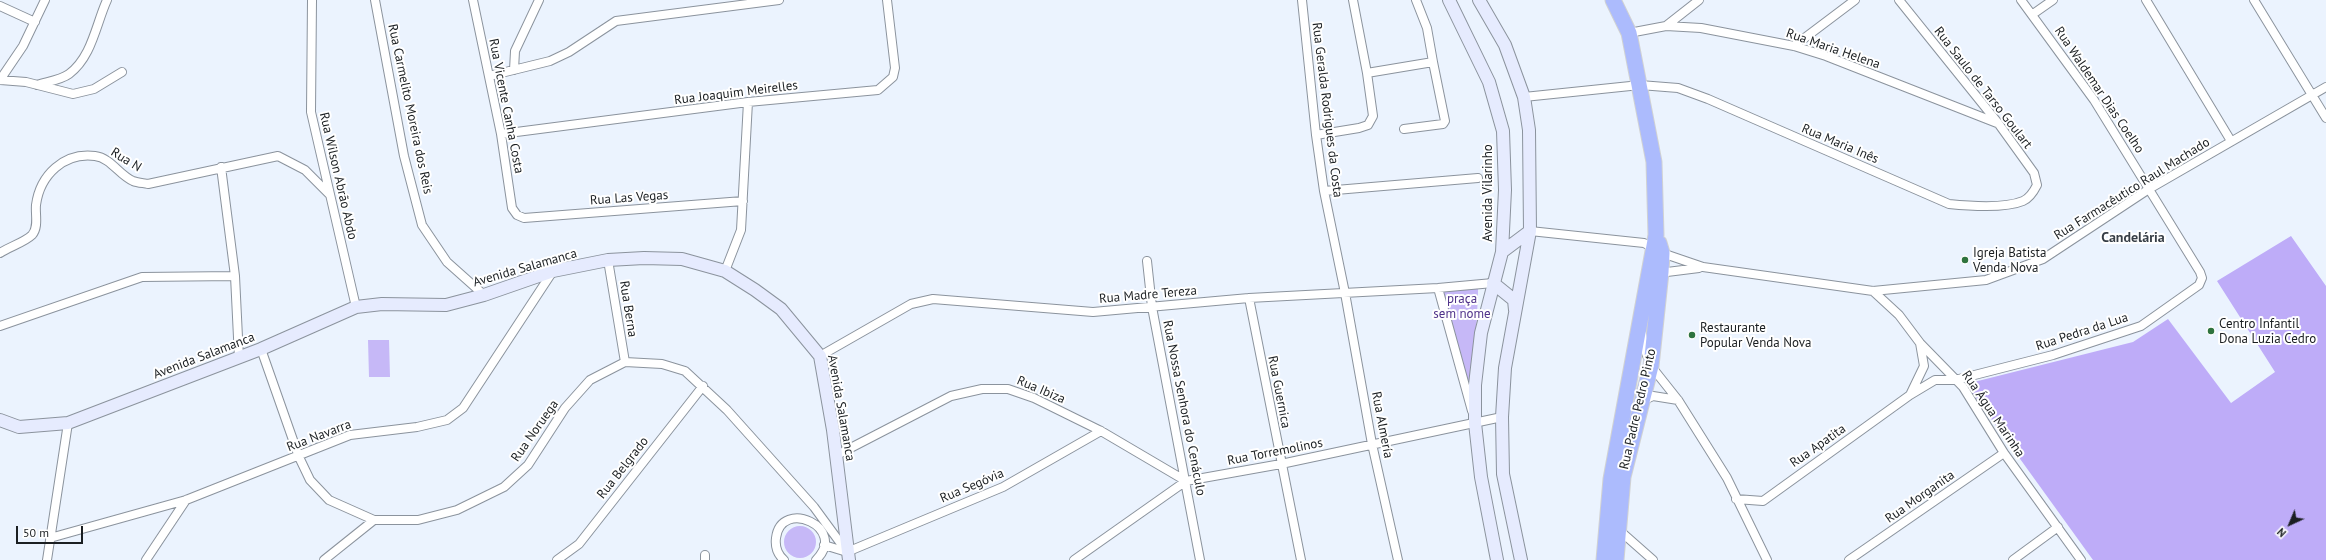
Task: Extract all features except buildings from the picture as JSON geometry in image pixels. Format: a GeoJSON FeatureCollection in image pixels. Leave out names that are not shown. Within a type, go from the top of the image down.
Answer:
{"type":"FeatureCollection","features":[{"type":"Feature","properties":{"kind":"highway","name":"Rua Padre Pedro Pinto"},"geometry":{"type":"LineString","coordinates":[[1613,0],[1629,32],[1654,162],[1657,245],[1651,366],[1622,477],[1616,560]]}},
{"type":"Feature","properties":{"kind":"highway","name":"Rua Padre Pedro Pinto"},"geometry":{"type":"LineString","coordinates":[[1604,560],[1612,479],[1640,317],[1655,273]]}},
{"type":"Feature","properties":{"kind":"main road","name":"Avenida Vilarinho"},"geometry":{"type":"LineString","coordinates":[[1449,0],[1489,82],[1502,131],[1505,190],[1502,252],[1481,333],[1474,385],[1475,423],[1481,477],[1498,560]]}},
{"type":"Feature","properties":{"kind":"main road"},"geometry":{"type":"LineString","coordinates":[[1479,0],[1505,45],[1524,97],[1530,160],[1530,231],[1505,368],[1502,417],[1503,474],[1521,560]]}},
{"type":"Feature","properties":{"kind":"main road"},"geometry":{"type":"LineString","coordinates":[[1502,252],[1530,231]]}},
{"type":"Feature","properties":{"kind":"main road","name":"Avenida Salamanca"},"geometry":{"type":"LineString","coordinates":[[0,420],[19,427],[68,423],[239,358],[356,307],[382,304],[446,305],[484,295],[553,272],[608,260],[644,258],[682,259],[725,271],[781,309],[820,356],[837,455],[848,556]]}},
{"type":"Feature","properties":{"kind":"main road"},"geometry":{"type":"LineString","coordinates":[[1493,283],[1515,301],[1513,330]]}},
{"type":"Feature","properties":{"kind":"street"},"geometry":{"type":"LineString","coordinates":[[45,0],[23,46],[0,80],[36,85],[74,94],[85,93],[122,72]]}},
{"type":"Feature","properties":{"kind":"street"},"geometry":{"type":"LineString","coordinates":[[36,85],[68,74],[80,63],[90,47],[98,19],[107,0]]}},
{"type":"Feature","properties":{"kind":"street","name":"Rua Wilson Abrão Abdo"},"geometry":{"type":"LineString","coordinates":[[312,0],[311,112],[356,307]]}},
{"type":"Feature","properties":{"kind":"street","name":"Rua Carmelito Moreira dos Reis"},"geometry":{"type":"LineString","coordinates":[[375,0],[404,156],[422,225],[447,262],[484,295]]}},
{"type":"Feature","properties":{"kind":"street","name":"Rua Vicente Canha Costa"},"geometry":{"type":"LineString","coordinates":[[473,0],[501,134],[511,204],[517,215]]}},
{"type":"Feature","properties":{"kind":"street"},"geometry":{"type":"LineString","coordinates":[[514,70],[515,51],[539,0]]}},
{"type":"Feature","properties":{"kind":"street"},"geometry":{"type":"LineString","coordinates":[[489,76],[550,61],[569,52],[616,21],[779,0]]}},
{"type":"Feature","properties":{"kind":"street","name":"Rua Joaquim Meirelles"},"geometry":{"type":"LineString","coordinates":[[501,134],[748,102],[878,90],[887,84],[893,77],[895,68],[887,0]]}},
{"type":"Feature","properties":{"kind":"street","name":"Rua Geralda Rodrigues da Costa"},"geometry":{"type":"LineString","coordinates":[[1302,0],[1316,135],[1324,191],[1345,293]]}},
{"type":"Feature","properties":{"kind":"street"},"geometry":{"type":"LineString","coordinates":[[1316,135],[1359,128],[1368,125],[1373,116],[1367,73],[1353,0]]}},
{"type":"Feature","properties":{"kind":"street"},"geometry":{"type":"LineString","coordinates":[[1404,129],[1443,124],[1445,121],[1427,28],[1416,0]]}},
{"type":"Feature","properties":{"kind":"street"},"geometry":{"type":"LineString","coordinates":[[1666,26],[1699,0]]}},
{"type":"Feature","properties":{"kind":"street"},"geometry":{"type":"LineString","coordinates":[[1794,46],[1855,0]]}},
{"type":"Feature","properties":{"kind":"street","name":"Rua Saulo de Tarso Goulart"},"geometry":{"type":"LineString","coordinates":[[1899,0],[1998,123],[2034,173],[2037,185],[2032,194]]}},
{"type":"Feature","properties":{"kind":"street","name":"Rua Waldemar Dias Coelho"},"geometry":{"type":"LineString","coordinates":[[2021,0],[2033,14],[2094,100],[2200,272],[2202,278]]}},
{"type":"Feature","properties":{"kind":"street"},"geometry":{"type":"LineString","coordinates":[[2033,14],[2053,0]]}},
{"type":"Feature","properties":{"kind":"street"},"geometry":{"type":"LineString","coordinates":[[2146,0],[2231,142]]}},
{"type":"Feature","properties":{"kind":"street"},"geometry":{"type":"LineString","coordinates":[[2254,0],[2326,118]]}},
{"type":"Feature","properties":{"kind":"street"},"geometry":{"type":"LineString","coordinates":[[0,6],[35,22]]}},
{"type":"Feature","properties":{"kind":"street","name":"Rua Maria Helena"},"geometry":{"type":"LineString","coordinates":[[1629,32],[1666,26],[1700,28],[1794,46],[1826,56],[1998,123]]}},
{"type":"Feature","properties":{"kind":"street"},"geometry":{"type":"LineString","coordinates":[[1367,73],[1433,62]]}},
{"type":"Feature","properties":{"kind":"street","name":"Rua Maria Inês"},"geometry":{"type":"LineString","coordinates":[[1524,97],[1640,85],[1678,88],[1708,99],[1949,204],[1974,207],[2001,205],[2023,201],[2032,194]]}},
{"type":"Feature","properties":{"kind":"street","name":"Rua Farmacêutico Raul Machado"},"geometry":{"type":"LineString","coordinates":[[1655,273],[1703,267],[1873,291],[1986,280],[2043,259],[2149,190],[2326,87]]}},
{"type":"Feature","properties":{"kind":"street"},"geometry":{"type":"LineString","coordinates":[[725,271],[741,230],[748,102]]}},
{"type":"Feature","properties":{"kind":"street","name":"Rua N"},"geometry":{"type":"LineString","coordinates":[[0,253],[32,234],[36,226],[36,205],[40,190],[50,172],[63,161],[81,155],[97,156],[109,162],[133,181],[148,184],[221,167],[278,156],[305,170],[330,195]]}},
{"type":"Feature","properties":{"kind":"street"},"geometry":{"type":"LineString","coordinates":[[221,167],[235,276],[239,358]]}},
{"type":"Feature","properties":{"kind":"street"},"geometry":{"type":"LineString","coordinates":[[1324,191],[1478,178]]}},
{"type":"Feature","properties":{"kind":"street","name":"Rua Las Vegas"},"geometry":{"type":"LineString","coordinates":[[517,215],[524,218],[743,201]]}},
{"type":"Feature","properties":{"kind":"street","name":"Rua Farmacêutico Raul Machado"},"geometry":{"type":"LineString","coordinates":[[1530,231],[1657,245],[1703,267]]}},
{"type":"Feature","properties":{"kind":"street","name":"Rua Berna"},"geometry":{"type":"LineString","coordinates":[[608,260],[625,362]]}},
{"type":"Feature","properties":{"kind":"street","name":"Rua Nossa Senhora do Cenáculo"},"geometry":{"type":"LineString","coordinates":[[1147,261],[1152,307],[1200,560]]}},
{"type":"Feature","properties":{"kind":"street","name":"Rua Navarra"},"geometry":{"type":"LineString","coordinates":[[50,538],[186,500],[298,457],[350,435],[417,427],[447,420],[463,408],[553,272]]}},
{"type":"Feature","properties":{"kind":"street"},"geometry":{"type":"LineString","coordinates":[[0,326],[142,277],[235,276]]}},
{"type":"Feature","properties":{"kind":"street","name":"Rua Pedra da Lua"},"geometry":{"type":"LineString","coordinates":[[1955,380],[2054,355],[2141,326],[2194,289],[2202,278]]}},
{"type":"Feature","properties":{"kind":"street","name":"Rua Madre Tereza"},"geometry":{"type":"LineString","coordinates":[[820,356],[911,304],[933,299],[1093,312],[1249,298],[1438,288],[1493,283]]}},
{"type":"Feature","properties":{"kind":"street"},"geometry":{"type":"LineString","coordinates":[[1438,288],[1475,423]]}},
{"type":"Feature","properties":{"kind":"street","name":"Rua Água Marinha"},"geometry":{"type":"LineString","coordinates":[[1873,291],[1899,315],[1920,343],[1963,387],[2004,453],[2081,560]]}},
{"type":"Feature","properties":{"kind":"street","name":"Rua Almería"},"geometry":{"type":"LineString","coordinates":[[1345,293],[1372,444],[1398,560]]}},
{"type":"Feature","properties":{"kind":"street","name":"Rua Guernica"},"geometry":{"type":"LineString","coordinates":[[1249,298],[1301,560]]}},
{"type":"Feature","properties":{"kind":"street"},"geometry":{"type":"LineString","coordinates":[[1640,317],[1645,350],[1651,366],[1678,400],[1727,478],[1768,560]]}},
{"type":"Feature","properties":{"kind":"street","name":"Rua Apatita"},"geometry":{"type":"LineString","coordinates":[[1910,395],[1918,382],[1924,366],[1920,343]]}},
{"type":"Feature","properties":{"kind":"street","name":"Rua Noruega"},"geometry":{"type":"LineString","coordinates":[[261,349],[298,457],[310,480],[329,500],[374,520],[418,520],[457,510],[504,487],[528,465],[565,408],[590,380],[625,362]]}},
{"type":"Feature","properties":{"kind":"street"},"geometry":{"type":"LineString","coordinates":[[625,362],[662,364],[685,371],[703,386],[814,507],[848,556]]}},
{"type":"Feature","properties":{"kind":"street","name":"Rua Apatita"},"geometry":{"type":"LineString","coordinates":[[1736,498],[1763,501],[1910,395],[1935,380],[1955,380]]}},
{"type":"Feature","properties":{"kind":"street","name":"Rua Belgrado"},"geometry":{"type":"LineString","coordinates":[[557,560],[579,544],[703,386]]}},
{"type":"Feature","properties":{"kind":"street","name":"Rua Ibiza"},"geometry":{"type":"LineString","coordinates":[[837,455],[951,396],[982,389],[1008,389],[1034,398],[1101,431],[1186,481]]}},
{"type":"Feature","properties":{"kind":"street"},"geometry":{"type":"LineString","coordinates":[[1642,402],[1653,396],[1678,400]]}},
{"type":"Feature","properties":{"kind":"street","name":"Rua Torremolinos"},"geometry":{"type":"LineString","coordinates":[[1074,560],[1186,481],[1281,464],[1502,417]]}},
{"type":"Feature","properties":{"kind":"street"},"geometry":{"type":"LineString","coordinates":[[47,560],[68,423]]}},
{"type":"Feature","properties":{"kind":"street","name":"Rua Segóvia"},"geometry":{"type":"LineString","coordinates":[[848,556],[1003,487],[1101,431]]}},
{"type":"Feature","properties":{"kind":"street","name":"Rua Morganita"},"geometry":{"type":"LineString","coordinates":[[1849,560],[2004,453]]}},
{"type":"Feature","properties":{"kind":"street"},"geometry":{"type":"LineString","coordinates":[[146,560],[186,500]]}},
{"type":"Feature","properties":{"kind":"street"},"geometry":{"type":"LineString","coordinates":[[810,520],[814,507]]}},
{"type":"Feature","properties":{"kind":"street"},"geometry":{"type":"LineString","coordinates":[[784,560],[777,551],[775,543],[780,528],[794,518],[810,520],[821,530],[824,545],[816,560]]}},
{"type":"Feature","properties":{"kind":"street"},"geometry":{"type":"LineString","coordinates":[[324,560],[374,520]]}},
{"type":"Feature","properties":{"kind":"street"},"geometry":{"type":"LineString","coordinates":[[2013,560],[2058,527]]}},
{"type":"Feature","properties":{"kind":"street"},"geometry":{"type":"LineString","coordinates":[[1619,530],[1653,560]]}},
{"type":"Feature","properties":{"kind":"street"},"geometry":{"type":"LineString","coordinates":[[824,545],[848,556]]}},
{"type":"Feature","properties":{"kind":"green space","name":"praça sem nome"},"geometry":{"type":"Polygon","coordinates":[[[1478,289],[1478,292],[1473,410],[1441,290],[1478,289]]]}},
{"type":"Feature","properties":{"kind":"green space"},"geometry":{"type":"Polygon","coordinates":[[[368,340],[389,340],[390,377],[369,377],[368,340]]]}},
{"type":"Feature","properties":{"kind":"green space"},"geometry":{"type":"Polygon","coordinates":[[[800,526],[811,531],[816,542],[811,553],[800,558],[789,553],[784,542],[789,531],[800,526]]]}},
{"type":"Feature","properties":{"kind":"shaded area"},"geometry":{"type":"Polygon","coordinates":[[[2291,236],[2326,286],[2326,560],[2093,560],[1966,384],[2133,342],[2168,319],[2231,403],[2275,372],[2217,281],[2291,236]]]}},
{"type":"Feature","properties":{"kind":"place","name":"Igreja Batista Venda Nova"},"geometry":{"type":"Point","coordinates":[1965,260]}},
{"type":"Feature","properties":{"kind":"place","name":"Centro Infantil Dona Luzia Cedro"},"geometry":{"type":"Point","coordinates":[2211,331]}},
{"type":"Feature","properties":{"kind":"place","name":"Restaurante Popular Venda Nova"},"geometry":{"type":"Point","coordinates":[1692,335]}},
{"type":"Feature","properties":{"kind":"district","name":"Candelária"},"geometry":{"type":"Point","coordinates":[2133,238]}}]}
